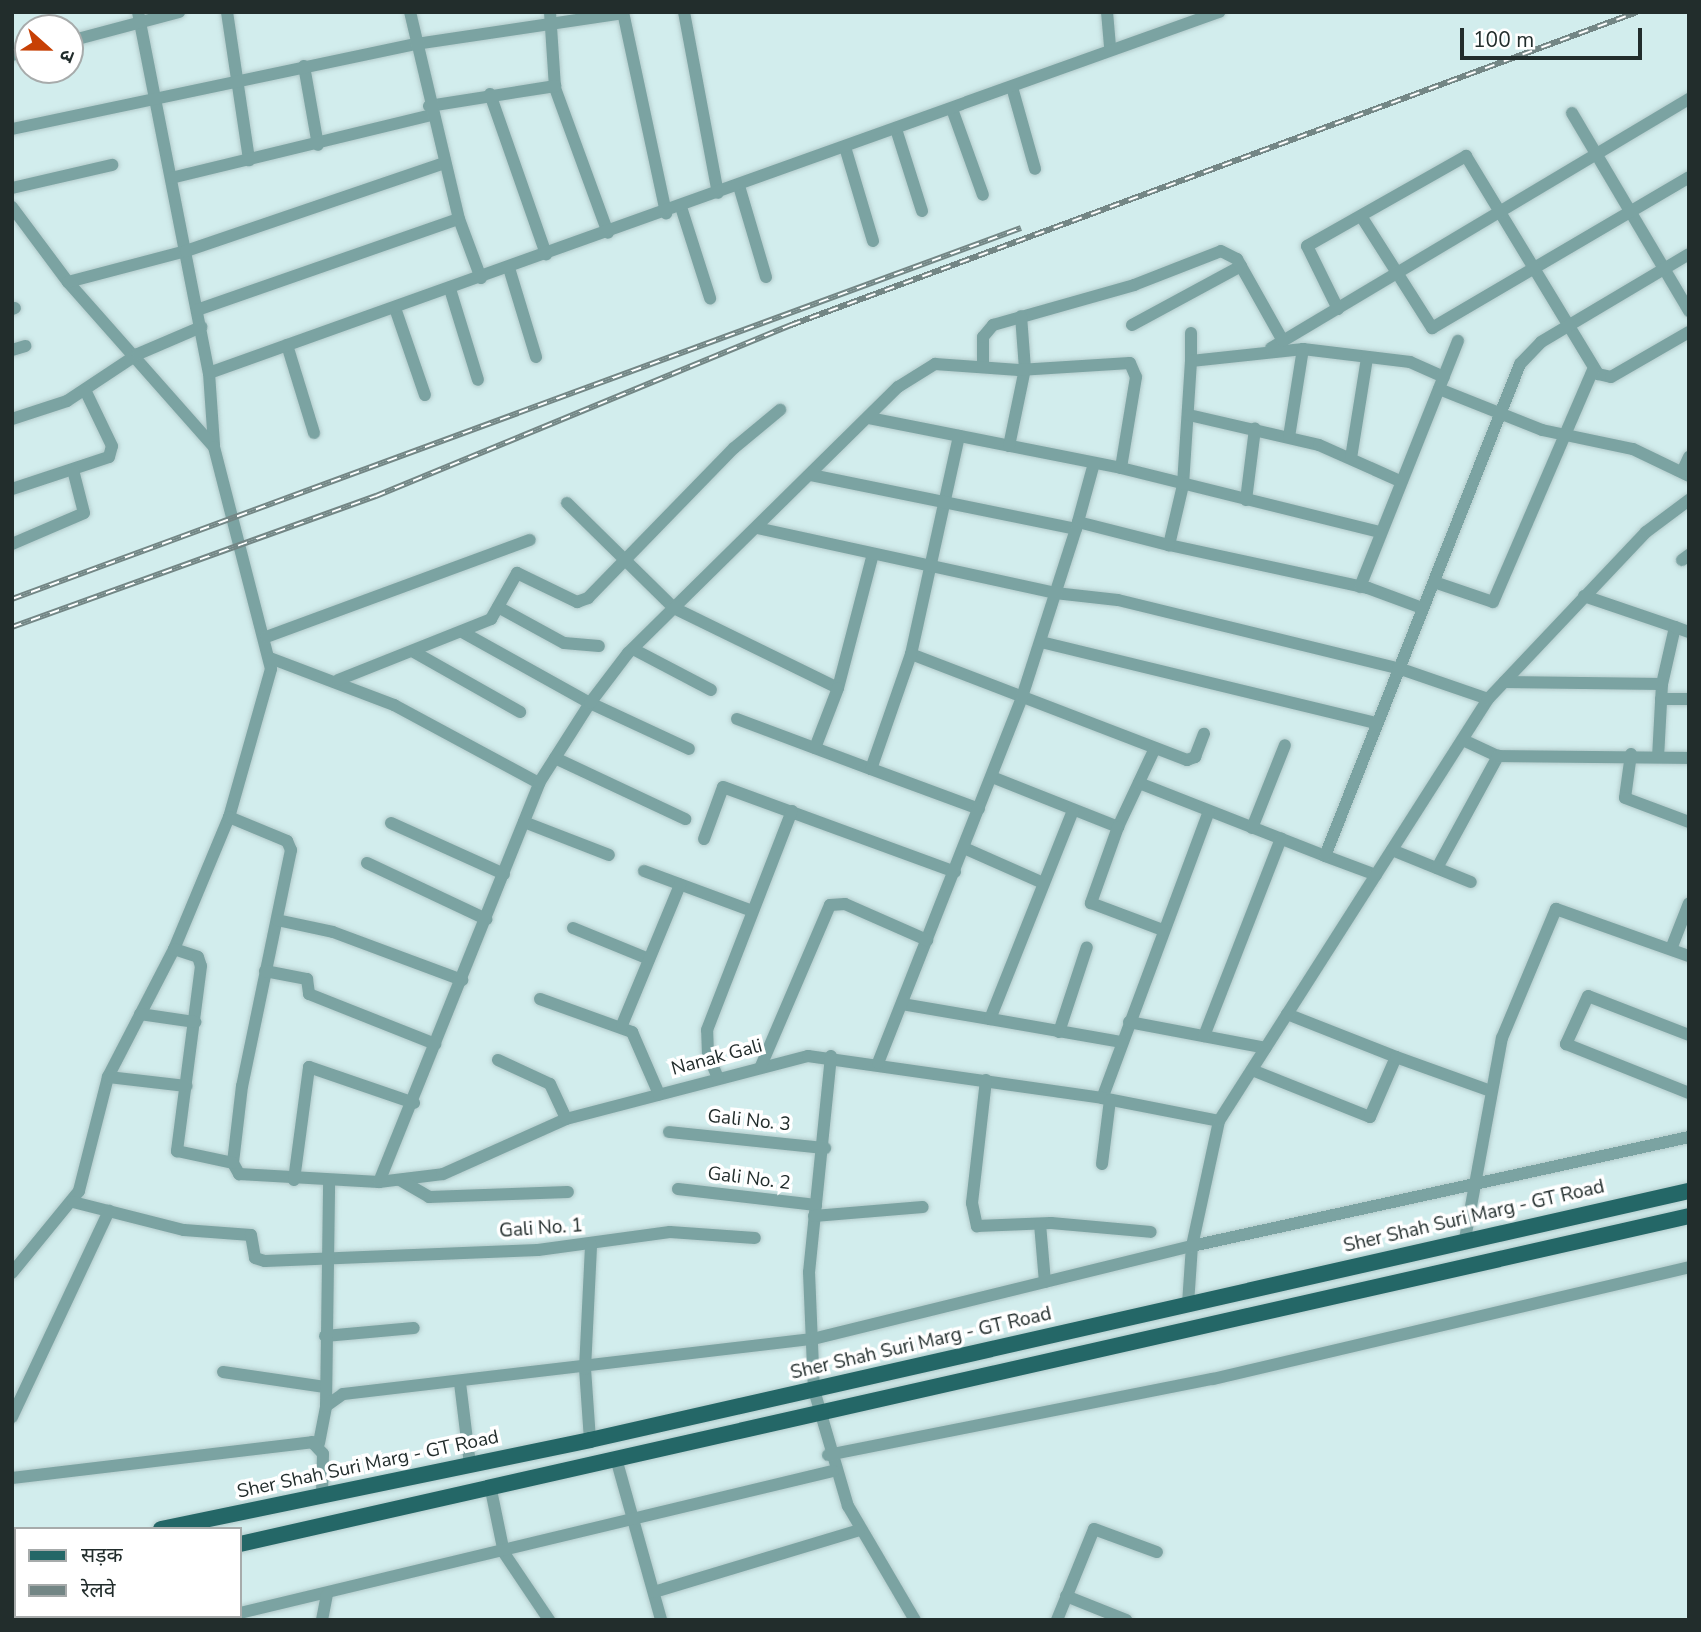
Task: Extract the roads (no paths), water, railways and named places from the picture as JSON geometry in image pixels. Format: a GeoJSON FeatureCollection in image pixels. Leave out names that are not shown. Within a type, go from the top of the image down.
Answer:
{"type":"FeatureCollection","features":[{"type":"Feature","properties":{"kind":"main road","name":"Sher Shah Suri Marg - GT Road"},"geometry":{"type":"LineString","coordinates":[[171,1527],[590,1440],[1465,1238],[1689,1191]]}},
{"type":"Feature","properties":{"kind":"main road"},"geometry":{"type":"LineString","coordinates":[[242,1544],[617,1462],[1689,1216]]}},
{"type":"Feature","properties":{"kind":"street"},"geometry":{"type":"LineString","coordinates":[[84,36],[139,18],[179,12]]}},
{"type":"Feature","properties":{"kind":"street"},"geometry":{"type":"LineString","coordinates":[[227,12],[249,160]]}},
{"type":"Feature","properties":{"kind":"street"},"geometry":{"type":"LineString","coordinates":[[410,12],[444,163],[459,219],[481,278]]}},
{"type":"Feature","properties":{"kind":"street"},"geometry":{"type":"LineString","coordinates":[[684,12],[718,193]]}},
{"type":"Feature","properties":{"kind":"street"},"geometry":{"type":"LineString","coordinates":[[1107,12],[1110,48]]}},
{"type":"Feature","properties":{"kind":"street"},"geometry":{"type":"LineString","coordinates":[[209,373],[666,213],[1012,87],[1110,48],[1219,12]]}},
{"type":"Feature","properties":{"kind":"street"},"geometry":{"type":"LineString","coordinates":[[12,130],[154,95],[550,16],[623,13],[666,213]]}},
{"type":"Feature","properties":{"kind":"street"},"geometry":{"type":"LineString","coordinates":[[550,16],[555,86],[608,233]]}},
{"type":"Feature","properties":{"kind":"street"},"geometry":{"type":"LineString","coordinates":[[12,1273],[73,1202],[108,1077],[174,949],[251,757],[270,658],[214,447],[209,373],[201,327],[139,18]]}},
{"type":"Feature","properties":{"kind":"street"},"geometry":{"type":"LineString","coordinates":[[304,66],[318,145]]}},
{"type":"Feature","properties":{"kind":"street"},"geometry":{"type":"LineString","coordinates":[[171,178],[318,145],[491,93],[555,86]]}},
{"type":"Feature","properties":{"kind":"street"},"geometry":{"type":"LineString","coordinates":[[1012,87],[1035,169]]}},
{"type":"Feature","properties":{"kind":"street"},"geometry":{"type":"LineString","coordinates":[[491,93],[546,254]]}},
{"type":"Feature","properties":{"kind":"street"},"geometry":{"type":"LineString","coordinates":[[1271,348],[1689,99]]}},
{"type":"Feature","properties":{"kind":"street"},"geometry":{"type":"LineString","coordinates":[[952,109],[983,195]]}},
{"type":"Feature","properties":{"kind":"street"},"geometry":{"type":"LineString","coordinates":[[1572,113],[1689,311]]}},
{"type":"Feature","properties":{"kind":"street"},"geometry":{"type":"LineString","coordinates":[[897,129],[922,211]]}},
{"type":"Feature","properties":{"kind":"street"},"geometry":{"type":"LineString","coordinates":[[845,148],[873,241]]}},
{"type":"Feature","properties":{"kind":"street"},"geometry":{"type":"LineString","coordinates":[[1338,309],[1305,251],[1466,156],[1503,210],[1593,370],[1611,377],[1689,332]]}},
{"type":"Feature","properties":{"kind":"street"},"geometry":{"type":"LineString","coordinates":[[68,282],[186,251],[444,163]]}},
{"type":"Feature","properties":{"kind":"street"},"geometry":{"type":"LineString","coordinates":[[12,188],[112,165]]}},
{"type":"Feature","properties":{"kind":"street"},"geometry":{"type":"LineString","coordinates":[[1362,216],[1432,328],[1689,177]]}},
{"type":"Feature","properties":{"kind":"street"},"geometry":{"type":"LineString","coordinates":[[739,186],[766,277]]}},
{"type":"Feature","properties":{"kind":"street"},"geometry":{"type":"LineString","coordinates":[[12,207],[68,282],[138,354],[214,447]]}},
{"type":"Feature","properties":{"kind":"street"},"geometry":{"type":"LineString","coordinates":[[681,207],[710,298]]}},
{"type":"Feature","properties":{"kind":"street"},"geometry":{"type":"LineString","coordinates":[[198,310],[459,219]]}},
{"type":"Feature","properties":{"kind":"street"},"geometry":{"type":"LineString","coordinates":[[983,367],[986,329],[1021,316],[1133,285],[1221,251],[1241,266],[1283,341]]}},
{"type":"Feature","properties":{"kind":"street"},"geometry":{"type":"LineString","coordinates":[[1325,856],[1525,355],[1569,325],[1689,254]]}},
{"type":"Feature","properties":{"kind":"street"},"geometry":{"type":"LineString","coordinates":[[1132,325],[1241,266]]}},
{"type":"Feature","properties":{"kind":"street"},"geometry":{"type":"LineString","coordinates":[[509,268],[536,357]]}},
{"type":"Feature","properties":{"kind":"street"},"geometry":{"type":"LineString","coordinates":[[450,289],[478,380]]}},
{"type":"Feature","properties":{"kind":"street"},"geometry":{"type":"LineString","coordinates":[[395,308],[425,395]]}},
{"type":"Feature","properties":{"kind":"street"},"geometry":{"type":"LineString","coordinates":[[1009,446],[1025,369],[1021,316]]}},
{"type":"Feature","properties":{"kind":"street"},"geometry":{"type":"LineString","coordinates":[[12,419],[85,390],[125,361],[201,327]]}},
{"type":"Feature","properties":{"kind":"street"},"geometry":{"type":"LineString","coordinates":[[1169,545],[1183,485],[1189,415],[1191,333]]}},
{"type":"Feature","properties":{"kind":"street"},"geometry":{"type":"LineString","coordinates":[[1360,587],[1458,341]]}},
{"type":"Feature","properties":{"kind":"street"},"geometry":{"type":"LineString","coordinates":[[287,345],[314,433]]}},
{"type":"Feature","properties":{"kind":"street"},"geometry":{"type":"LineString","coordinates":[[1191,361],[1271,348],[1303,349],[1410,362],[1442,383],[1502,415],[1564,436],[1611,442],[1685,474],[1689,457]]}},
{"type":"Feature","properties":{"kind":"street"},"geometry":{"type":"LineString","coordinates":[[1289,436],[1303,349]]}},
{"type":"Feature","properties":{"kind":"street"},"geometry":{"type":"LineString","coordinates":[[1351,458],[1367,358]]}},
{"type":"Feature","properties":{"kind":"street"},"geometry":{"type":"LineString","coordinates":[[380,1182],[414,1103],[539,783],[590,703],[633,649],[869,418],[924,367],[1025,369],[1134,366],[1121,468]]}},
{"type":"Feature","properties":{"kind":"street"},"geometry":{"type":"LineString","coordinates":[[1434,582],[1493,602],[1593,370]]}},
{"type":"Feature","properties":{"kind":"street"},"geometry":{"type":"LineString","coordinates":[[12,489],[105,461],[112,450],[85,390]]}},
{"type":"Feature","properties":{"kind":"street"},"geometry":{"type":"LineString","coordinates":[[338,680],[464,633],[491,619],[520,573],[583,601],[625,556],[780,410]]}},
{"type":"Feature","properties":{"kind":"street"},"geometry":{"type":"LineString","coordinates":[[1189,415],[1289,436],[1351,458],[1401,481]]}},
{"type":"Feature","properties":{"kind":"street"},"geometry":{"type":"LineString","coordinates":[[869,418],[1121,468],[1380,532]]}},
{"type":"Feature","properties":{"kind":"street"},"geometry":{"type":"LineString","coordinates":[[1246,500],[1255,429]]}},
{"type":"Feature","properties":{"kind":"street"},"geometry":{"type":"LineString","coordinates":[[871,769],[911,654],[933,568],[959,436]]}},
{"type":"Feature","properties":{"kind":"street"},"geometry":{"type":"LineString","coordinates":[[878,1063],[1022,697],[1077,526],[1094,463]]}},
{"type":"Feature","properties":{"kind":"street"},"geometry":{"type":"LineString","coordinates":[[12,544],[84,513],[73,470]]}},
{"type":"Feature","properties":{"kind":"street"},"geometry":{"type":"LineString","coordinates":[[811,475],[1169,545],[1360,587],[1422,608]]}},
{"type":"Feature","properties":{"kind":"street"},"geometry":{"type":"LineString","coordinates":[[1188,1304],[1192,1247],[1219,1121],[1488,699],[1646,532],[1689,500]]}},
{"type":"Feature","properties":{"kind":"street"},"geometry":{"type":"LineString","coordinates":[[567,503],[625,556],[674,608],[838,688]]}},
{"type":"Feature","properties":{"kind":"street"},"geometry":{"type":"LineString","coordinates":[[757,528],[1055,593],[1118,600],[1398,668],[1488,699]]}},
{"type":"Feature","properties":{"kind":"street"},"geometry":{"type":"LineString","coordinates":[[266,637],[530,540]]}},
{"type":"Feature","properties":{"kind":"street"},"geometry":{"type":"LineString","coordinates":[[815,748],[838,688],[873,554]]}},
{"type":"Feature","properties":{"kind":"street"},"geometry":{"type":"LineString","coordinates":[[1584,596],[1689,632]]}},
{"type":"Feature","properties":{"kind":"street"},"geometry":{"type":"LineString","coordinates":[[498,607],[572,646],[599,646]]}},
{"type":"Feature","properties":{"kind":"street"},"geometry":{"type":"LineString","coordinates":[[1658,757],[1662,684],[1675,627]]}},
{"type":"Feature","properties":{"kind":"street"},"geometry":{"type":"LineString","coordinates":[[464,633],[590,703],[689,749]]}},
{"type":"Feature","properties":{"kind":"street"},"geometry":{"type":"LineString","coordinates":[[1041,642],[1377,723]]}},
{"type":"Feature","properties":{"kind":"street"},"geometry":{"type":"LineString","coordinates":[[633,649],[711,690]]}},
{"type":"Feature","properties":{"kind":"street"},"geometry":{"type":"LineString","coordinates":[[414,652],[520,712]]}},
{"type":"Feature","properties":{"kind":"street"},"geometry":{"type":"LineString","coordinates":[[911,654],[1191,760],[1204,734]]}},
{"type":"Feature","properties":{"kind":"street"},"geometry":{"type":"LineString","coordinates":[[270,658],[338,680],[539,783]]}},
{"type":"Feature","properties":{"kind":"street"},"geometry":{"type":"LineString","coordinates":[[1504,682],[1662,684]]}},
{"type":"Feature","properties":{"kind":"street"},"geometry":{"type":"LineString","coordinates":[[1661,699],[1689,699]]}},
{"type":"Feature","properties":{"kind":"street"},"geometry":{"type":"LineString","coordinates":[[737,719],[979,809]]}},
{"type":"Feature","properties":{"kind":"street"},"geometry":{"type":"LineString","coordinates":[[1462,740],[1498,756],[1631,754],[1689,758]]}},
{"type":"Feature","properties":{"kind":"street"},"geometry":{"type":"LineString","coordinates":[[1252,828],[1285,745]]}},
{"type":"Feature","properties":{"kind":"street"},"geometry":{"type":"LineString","coordinates":[[1154,748],[1118,828],[1091,902],[1163,930]]}},
{"type":"Feature","properties":{"kind":"street"},"geometry":{"type":"LineString","coordinates":[[1631,754],[1625,798],[1689,822]]}},
{"type":"Feature","properties":{"kind":"street"},"geometry":{"type":"LineString","coordinates":[[1437,868],[1498,756]]}},
{"type":"Feature","properties":{"kind":"street"},"geometry":{"type":"LineString","coordinates":[[555,758],[685,819]]}},
{"type":"Feature","properties":{"kind":"street"},"geometry":{"type":"LineString","coordinates":[[992,777],[1118,828]]}},
{"type":"Feature","properties":{"kind":"street"},"geometry":{"type":"LineString","coordinates":[[1139,783],[1376,875]]}},
{"type":"Feature","properties":{"kind":"street"},"geometry":{"type":"LineString","coordinates":[[704,839],[723,787],[955,872]]}},
{"type":"Feature","properties":{"kind":"street"},"geometry":{"type":"LineString","coordinates":[[990,1019],[1073,810]]}},
{"type":"Feature","properties":{"kind":"street"},"geometry":{"type":"LineString","coordinates":[[718,1078],[708,1055],[707,1030],[792,811]]}},
{"type":"Feature","properties":{"kind":"street"},"geometry":{"type":"LineString","coordinates":[[1102,1164],[1106,1099],[1122,1042],[1209,811]]}},
{"type":"Feature","properties":{"kind":"street"},"geometry":{"type":"LineString","coordinates":[[174,949],[201,960],[177,1151],[233,1163],[265,971],[290,845],[229,817]]}},
{"type":"Feature","properties":{"kind":"street"},"geometry":{"type":"LineString","coordinates":[[524,821],[608,855]]}},
{"type":"Feature","properties":{"kind":"street"},"geometry":{"type":"LineString","coordinates":[[391,822],[503,874]]}},
{"type":"Feature","properties":{"kind":"street"},"geometry":{"type":"LineString","coordinates":[[1204,1036],[1281,839]]}},
{"type":"Feature","properties":{"kind":"street"},"geometry":{"type":"LineString","coordinates":[[964,848],[1043,883]]}},
{"type":"Feature","properties":{"kind":"street"},"geometry":{"type":"LineString","coordinates":[[1392,850],[1471,882]]}},
{"type":"Feature","properties":{"kind":"street"},"geometry":{"type":"LineString","coordinates":[[367,863],[486,919]]}},
{"type":"Feature","properties":{"kind":"street"},"geometry":{"type":"LineString","coordinates":[[644,871],[752,911]]}},
{"type":"Feature","properties":{"kind":"street"},"geometry":{"type":"LineString","coordinates":[[622,1025],[680,885]]}},
{"type":"Feature","properties":{"kind":"street"},"geometry":{"type":"LineString","coordinates":[[1671,949],[1689,903]]}},
{"type":"Feature","properties":{"kind":"street"},"geometry":{"type":"LineString","coordinates":[[761,1066],[830,905],[845,904],[927,940]]}},
{"type":"Feature","properties":{"kind":"street"},"geometry":{"type":"LineString","coordinates":[[1465,1238],[1490,1091],[1508,1018],[1556,909],[1689,956]]}},
{"type":"Feature","properties":{"kind":"street"},"geometry":{"type":"LineString","coordinates":[[277,920],[333,932],[461,980]]}},
{"type":"Feature","properties":{"kind":"street"},"geometry":{"type":"LineString","coordinates":[[573,928],[649,959]]}},
{"type":"Feature","properties":{"kind":"street"},"geometry":{"type":"LineString","coordinates":[[1059,1031],[1087,947]]}},
{"type":"Feature","properties":{"kind":"street"},"geometry":{"type":"LineString","coordinates":[[265,971],[307,979],[309,994],[435,1044]]}},
{"type":"Feature","properties":{"kind":"street"},"geometry":{"type":"LineString","coordinates":[[1689,1035],[1588,996],[1566,1044],[1689,1093]]}},
{"type":"Feature","properties":{"kind":"street"},"geometry":{"type":"LineString","coordinates":[[540,999],[622,1025],[641,1042],[659,1094]]}},
{"type":"Feature","properties":{"kind":"street"},"geometry":{"type":"LineString","coordinates":[[902,1004],[1122,1042]]}},
{"type":"Feature","properties":{"kind":"street"},"geometry":{"type":"LineString","coordinates":[[140,1014],[195,1023]]}},
{"type":"Feature","properties":{"kind":"street"},"geometry":{"type":"LineString","coordinates":[[1287,1014],[1396,1058],[1490,1091]]}},
{"type":"Feature","properties":{"kind":"street"},"geometry":{"type":"LineString","coordinates":[[1129,1022],[1266,1048]]}},
{"type":"Feature","properties":{"kind":"street"},"geometry":{"type":"LineString","coordinates":[[831,1056],[825,1148],[815,1210],[814,1390],[828,1455],[859,1530],[915,1620]]}},
{"type":"Feature","properties":{"kind":"street","name":"Nanak Gali"},"geometry":{"type":"LineString","coordinates":[[233,1163],[239,1174],[295,1180],[400,1180],[468,1167],[566,1119],[761,1066],[831,1056],[1106,1099],[1219,1121]]}},
{"type":"Feature","properties":{"kind":"street"},"geometry":{"type":"LineString","coordinates":[[1252,1070],[1370,1117],[1396,1058]]}},
{"type":"Feature","properties":{"kind":"street"},"geometry":{"type":"LineString","coordinates":[[498,1060],[550,1084],[566,1119]]}},
{"type":"Feature","properties":{"kind":"street"},"geometry":{"type":"LineString","coordinates":[[295,1180],[313,1064],[414,1103]]}},
{"type":"Feature","properties":{"kind":"street"},"geometry":{"type":"LineString","coordinates":[[108,1077],[186,1086]]}},
{"type":"Feature","properties":{"kind":"street"},"geometry":{"type":"LineString","coordinates":[[986,1080],[974,1223],[1040,1224],[1151,1232]]}},
{"type":"Feature","properties":{"kind":"street","name":"Gali No. 3"},"geometry":{"type":"LineString","coordinates":[[669,1132],[825,1148]]}},
{"type":"Feature","properties":{"kind":"street"},"geometry":{"type":"LineString","coordinates":[[326,1406],[343,1394],[586,1369],[813,1339],[1192,1247],[1472,1189],[1689,1137]]}},
{"type":"Feature","properties":{"kind":"street"},"geometry":{"type":"LineString","coordinates":[[400,1180],[429,1197],[568,1192]]}},
{"type":"Feature","properties":{"kind":"street"},"geometry":{"type":"LineString","coordinates":[[323,1495],[319,1443],[326,1406],[329,1181]]}},
{"type":"Feature","properties":{"kind":"street","name":"Gali No. 2"},"geometry":{"type":"LineString","coordinates":[[678,1189],[815,1210],[923,1207]]}},
{"type":"Feature","properties":{"kind":"street"},"geometry":{"type":"LineString","coordinates":[[12,1417],[109,1211],[73,1202]]}},
{"type":"Feature","properties":{"kind":"street","name":"Gali No. 1"},"geometry":{"type":"LineString","coordinates":[[109,1211],[184,1230],[251,1235],[260,1260],[329,1259],[591,1245],[670,1232],[755,1238]]}},
{"type":"Feature","properties":{"kind":"street"},"geometry":{"type":"LineString","coordinates":[[1040,1224],[1045,1282]]}},
{"type":"Feature","properties":{"kind":"street"},"geometry":{"type":"LineString","coordinates":[[590,1440],[586,1369],[591,1245]]}},
{"type":"Feature","properties":{"kind":"street"},"geometry":{"type":"LineString","coordinates":[[828,1455],[1213,1379],[1689,1267]]}},
{"type":"Feature","properties":{"kind":"street"},"geometry":{"type":"LineString","coordinates":[[325,1336],[414,1328]]}},
{"type":"Feature","properties":{"kind":"street"},"geometry":{"type":"LineString","coordinates":[[223,1372],[274,1375],[326,1387]]}},
{"type":"Feature","properties":{"kind":"street"},"geometry":{"type":"LineString","coordinates":[[460,1383],[470,1464]]}},
{"type":"Feature","properties":{"kind":"street"},"geometry":{"type":"LineString","coordinates":[[12,1478],[319,1443]]}},
{"type":"Feature","properties":{"kind":"street"},"geometry":{"type":"LineString","coordinates":[[617,1462],[662,1620]]}},
{"type":"Feature","properties":{"kind":"street"},"geometry":{"type":"LineString","coordinates":[[242,1613],[504,1553],[633,1517],[834,1471]]}},
{"type":"Feature","properties":{"kind":"street"},"geometry":{"type":"LineString","coordinates":[[491,1490],[504,1553],[549,1620]]}},
{"type":"Feature","properties":{"kind":"street"},"geometry":{"type":"LineString","coordinates":[[654,1592],[859,1530]]}},
{"type":"Feature","properties":{"kind":"street"},"geometry":{"type":"LineString","coordinates":[[1058,1620],[1094,1530],[1157,1552]]}},
{"type":"Feature","properties":{"kind":"street"},"geometry":{"type":"LineString","coordinates":[[321,1620],[327,1594]]}},
{"type":"Feature","properties":{"kind":"street"},"geometry":{"type":"LineString","coordinates":[[1066,1596],[1126,1620]]}},
{"type":"Feature","properties":{"kind":"railway"},"geometry":{"type":"LineString","coordinates":[[12,627],[376,496],[791,325],[1637,12]]}},
{"type":"Feature","properties":{"kind":"railway"},"geometry":{"type":"LineString","coordinates":[[12,599],[1021,228]]}}]}
